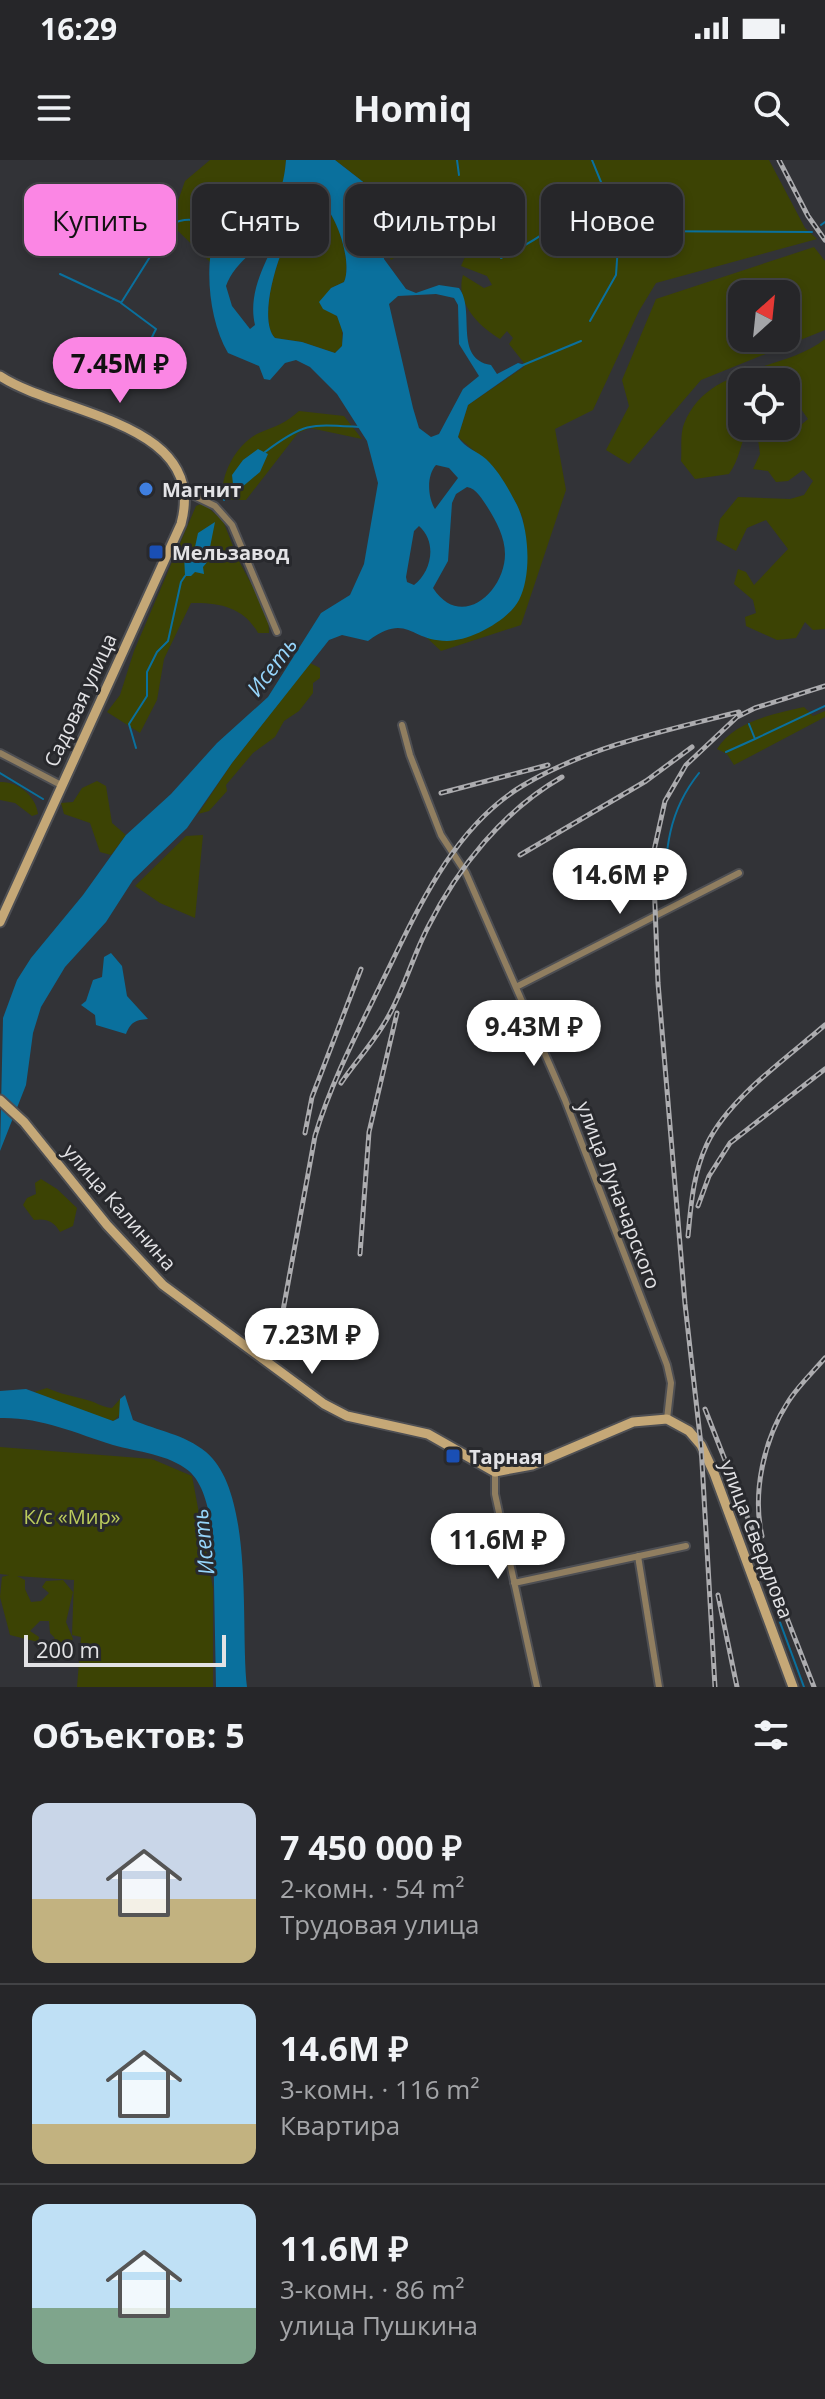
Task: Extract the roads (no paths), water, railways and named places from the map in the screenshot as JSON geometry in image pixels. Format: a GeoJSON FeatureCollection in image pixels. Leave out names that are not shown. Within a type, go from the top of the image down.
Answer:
{"type":"FeatureCollection","features":[{"type":"Feature","properties":{"kind":"main road"},"geometry":{"type":"LineString","coordinates":[[0,376],[35,395],[124,424],[147,438],[179,472],[186,492]]}},
{"type":"Feature","properties":{"kind":"main road","name":"Садовая улица"},"geometry":{"type":"LineString","coordinates":[[0,922],[181,524],[186,492]]}},
{"type":"Feature","properties":{"kind":"main road","name":"улица Калинина"},"geometry":{"type":"LineString","coordinates":[[0,1100],[24,1122],[131,1252],[187,1306],[324,1404],[347,1416],[428,1434],[449,1443],[495,1472]]}},
{"type":"Feature","properties":{"kind":"main road"},"geometry":{"type":"LineString","coordinates":[[495,1472],[532,1465],[633,1422],[667,1419]]}},
{"type":"Feature","properties":{"kind":"main road","name":"улица Свердлова"},"geometry":{"type":"LineString","coordinates":[[667,1419],[689,1431],[707,1459],[793,1687]]}},
{"type":"Feature","properties":{"kind":"street"},"geometry":{"type":"LineString","coordinates":[[186,492],[215,506],[232,525],[277,632]]}},
{"type":"Feature","properties":{"kind":"street","name":"улица Луначарского"},"geometry":{"type":"LineString","coordinates":[[402,725],[410,755],[441,835],[466,873],[565,1100],[667,1365],[671,1383],[667,1419]]}},
{"type":"Feature","properties":{"kind":"street"},"geometry":{"type":"LineString","coordinates":[[0,753],[61,785]]}},
{"type":"Feature","properties":{"kind":"street"},"geometry":{"type":"LineString","coordinates":[[516,987],[739,873]]}},
{"type":"Feature","properties":{"kind":"street"},"geometry":{"type":"LineString","coordinates":[[495,1472],[495,1494],[537,1687]]}},
{"type":"Feature","properties":{"kind":"street"},"geometry":{"type":"LineString","coordinates":[[514,1583],[686,1546]]}},
{"type":"Feature","properties":{"kind":"street"},"geometry":{"type":"LineString","coordinates":[[638,1556],[659,1687]]}},
{"type":"Feature","properties":{"kind":"water"},"geometry":{"type":"Polygon","coordinates":[[[286,160],[335,160],[366,184],[345,184],[345,256],[337,225],[329,211],[329,184],[282,184],[286,160]]]}},
{"type":"Feature","properties":{"kind":"water"},"geometry":{"type":"Polygon","coordinates":[[[211,256],[249,256],[226,286],[232,306],[250,329],[255,325],[254,300],[260,276],[268,256],[280,256],[268,307],[269,326],[275,338],[302,342],[335,353],[342,346],[343,333],[337,316],[323,309],[319,302],[331,288],[344,282],[345,256],[384,256],[406,289],[416,293],[439,285],[459,288],[464,297],[472,354],[479,361],[491,365],[497,374],[518,363],[525,365],[468,405],[458,437],[491,464],[517,505],[524,526],[526,578],[514,608],[488,628],[466,638],[434,640],[401,628],[381,633],[368,641],[342,635],[329,640],[232,763],[187,828],[133,880],[106,922],[65,967],[41,1007],[33,1033],[26,1085],[0,1151],[3,1018],[17,980],[126,835],[171,794],[217,743],[268,697],[321,613],[350,595],[364,564],[378,483],[367,441],[337,394],[310,367],[296,360],[285,363],[270,380],[264,379],[259,366],[228,353],[214,317],[211,256]],[[436,294],[398,296],[389,304],[413,408],[419,428],[431,437],[439,434],[463,389],[479,376],[459,344],[458,305],[454,298],[436,294]],[[436,465],[429,487],[435,509],[458,478],[449,468],[436,465]],[[467,487],[456,494],[452,503],[448,561],[433,588],[444,600],[456,606],[468,606],[490,593],[498,581],[505,548],[497,524],[476,492],[467,487]],[[419,526],[414,531],[406,577],[407,582],[414,585],[425,573],[430,549],[429,541],[419,526]]]}},
{"type":"Feature","properties":{"kind":"water"},"geometry":{"type":"Polygon","coordinates":[[[258,449],[268,454],[260,472],[241,488],[233,484],[232,475],[243,460],[258,449]]]}},
{"type":"Feature","properties":{"kind":"water"},"geometry":{"type":"Polygon","coordinates":[[[215,522],[207,549],[209,560],[203,567],[204,574],[195,572],[185,576],[184,554],[195,547],[198,533],[215,522]]]}},
{"type":"Feature","properties":{"kind":"water"},"geometry":{"type":"Polygon","coordinates":[[[111,953],[122,966],[127,996],[148,1019],[134,1022],[126,1034],[96,1025],[95,1015],[81,1005],[86,1001],[93,980],[102,977],[104,957],[111,953]]]}},
{"type":"Feature","properties":{"kind":"water"},"geometry":{"type":"Polygon","coordinates":[[[26,1389],[113,1421],[119,1418],[120,1399],[125,1395],[133,1420],[198,1446],[222,1471],[239,1529],[247,1687],[216,1687],[213,1533],[206,1500],[194,1477],[181,1465],[162,1457],[44,1423],[0,1418],[0,1391],[26,1389]]]}},
{"type":"Feature","properties":{"kind":"waterway"},"geometry":{"type":"LineString","coordinates":[[457,160],[459,175]]}},
{"type":"Feature","properties":{"kind":"waterway"},"geometry":{"type":"LineString","coordinates":[[501,258],[555,226],[579,206],[601,182],[592,160]]}},
{"type":"Feature","properties":{"kind":"waterway"},"geometry":{"type":"LineString","coordinates":[[590,321],[616,275],[619,231],[601,182]]}},
{"type":"Feature","properties":{"kind":"waterway"},"geometry":{"type":"LineString","coordinates":[[123,396],[156,329],[121,303],[170,225],[192,220]]}},
{"type":"Feature","properties":{"kind":"waterway"},"geometry":{"type":"LineString","coordinates":[[821,225],[825,222]]}},
{"type":"Feature","properties":{"kind":"waterway"},"geometry":{"type":"LineString","coordinates":[[683,231],[812,232]]}},
{"type":"Feature","properties":{"kind":"waterway"},"geometry":{"type":"LineString","coordinates":[[60,274],[120,302]]}},
{"type":"Feature","properties":{"kind":"waterway"},"geometry":{"type":"LineString","coordinates":[[523,365],[581,341]]}},
{"type":"Feature","properties":{"kind":"waterway"},"geometry":{"type":"LineString","coordinates":[[265,452],[290,435],[309,427],[359,427]]}},
{"type":"Feature","properties":{"kind":"waterway"},"geometry":{"type":"LineString","coordinates":[[224,500],[233,484]]}},
{"type":"Feature","properties":{"kind":"waterway"},"geometry":{"type":"LineString","coordinates":[[136,748],[129,724],[147,696],[147,672],[157,652],[168,641],[185,576]]}},
{"type":"Feature","properties":{"kind":"waterway"},"geometry":{"type":"LineString","coordinates":[[749,724],[755,739],[825,706]]}},
{"type":"Feature","properties":{"kind":"waterway"},"geometry":{"type":"LineString","coordinates":[[726,752],[755,739]]}},
{"type":"Feature","properties":{"kind":"waterway"},"geometry":{"type":"LineString","coordinates":[[0,773],[43,799]]}},
{"type":"Feature","properties":{"kind":"waterway"},"geometry":{"type":"LineString","coordinates":[[664,899],[674,818],[699,773]]}},
{"type":"Feature","properties":{"kind":"waterway"},"geometry":{"type":"LineString","coordinates":[[751,1544],[804,1687]]}},
{"type":"Feature","properties":{"kind":"railway"},"geometry":{"type":"LineString","coordinates":[[779,160],[808,216],[825,240]]}},
{"type":"Feature","properties":{"kind":"railway"},"geometry":{"type":"LineString","coordinates":[[715,1687],[701,1445],[685,1304],[658,983],[653,855],[665,801],[686,765],[737,717],[755,708],[825,686]]}},
{"type":"Feature","properties":{"kind":"railway"},"geometry":{"type":"LineString","coordinates":[[280,1327],[321,1116],[344,1060],[407,931],[455,850],[497,804],[547,772],[628,741],[739,712]]}},
{"type":"Feature","properties":{"kind":"railway"},"geometry":{"type":"LineString","coordinates":[[520,855],[646,781],[692,747]]}},
{"type":"Feature","properties":{"kind":"railway"},"geometry":{"type":"LineString","coordinates":[[441,793],[548,765]]}},
{"type":"Feature","properties":{"kind":"railway"},"geometry":{"type":"LineString","coordinates":[[341,1083],[388,1017],[428,927],[468,862],[502,823],[541,790],[562,777]]}},
{"type":"Feature","properties":{"kind":"railway"},"geometry":{"type":"LineString","coordinates":[[305,1133],[312,1097],[361,969]]}},
{"type":"Feature","properties":{"kind":"railway"},"geometry":{"type":"LineString","coordinates":[[360,1254],[369,1132],[397,1013]]}},
{"type":"Feature","properties":{"kind":"railway"},"geometry":{"type":"LineString","coordinates":[[688,1236],[693,1189],[707,1144],[717,1127],[744,1095],[825,1025]]}},
{"type":"Feature","properties":{"kind":"railway"},"geometry":{"type":"LineString","coordinates":[[698,1206],[709,1176],[730,1143],[825,1069]]}},
{"type":"Feature","properties":{"kind":"railway"},"geometry":{"type":"LineString","coordinates":[[762,1536],[758,1502],[762,1467],[772,1432],[792,1396],[825,1358]]}},
{"type":"Feature","properties":{"kind":"railway"},"geometry":{"type":"LineString","coordinates":[[705,1409],[814,1687]]}},
{"type":"Feature","properties":{"kind":"railway"},"geometry":{"type":"LineString","coordinates":[[718,1595],[737,1687]]}},
{"type":"Feature","properties":{"kind":"place","name":"Магнит"},"geometry":{"type":"Point","coordinates":[146,489]}},
{"type":"Feature","properties":{"kind":"place","name":"Мельзавод"},"geometry":{"type":"Point","coordinates":[156,552]}},
{"type":"Feature","properties":{"kind":"place","name":"Тарная"},"geometry":{"type":"Point","coordinates":[453,1456]}},
{"type":"Feature","properties":{"kind":"water label","name":"Исеть"},"geometry":{"type":"Point","coordinates":[271,666]}},
{"type":"Feature","properties":{"kind":"water label","name":"Исеть"},"geometry":{"type":"Point","coordinates":[202,1542]}},
{"type":"Feature","properties":{"kind":"park label","name":"К/с «Мир»"},"geometry":{"type":"Point","coordinates":[72,1516]}}]}
